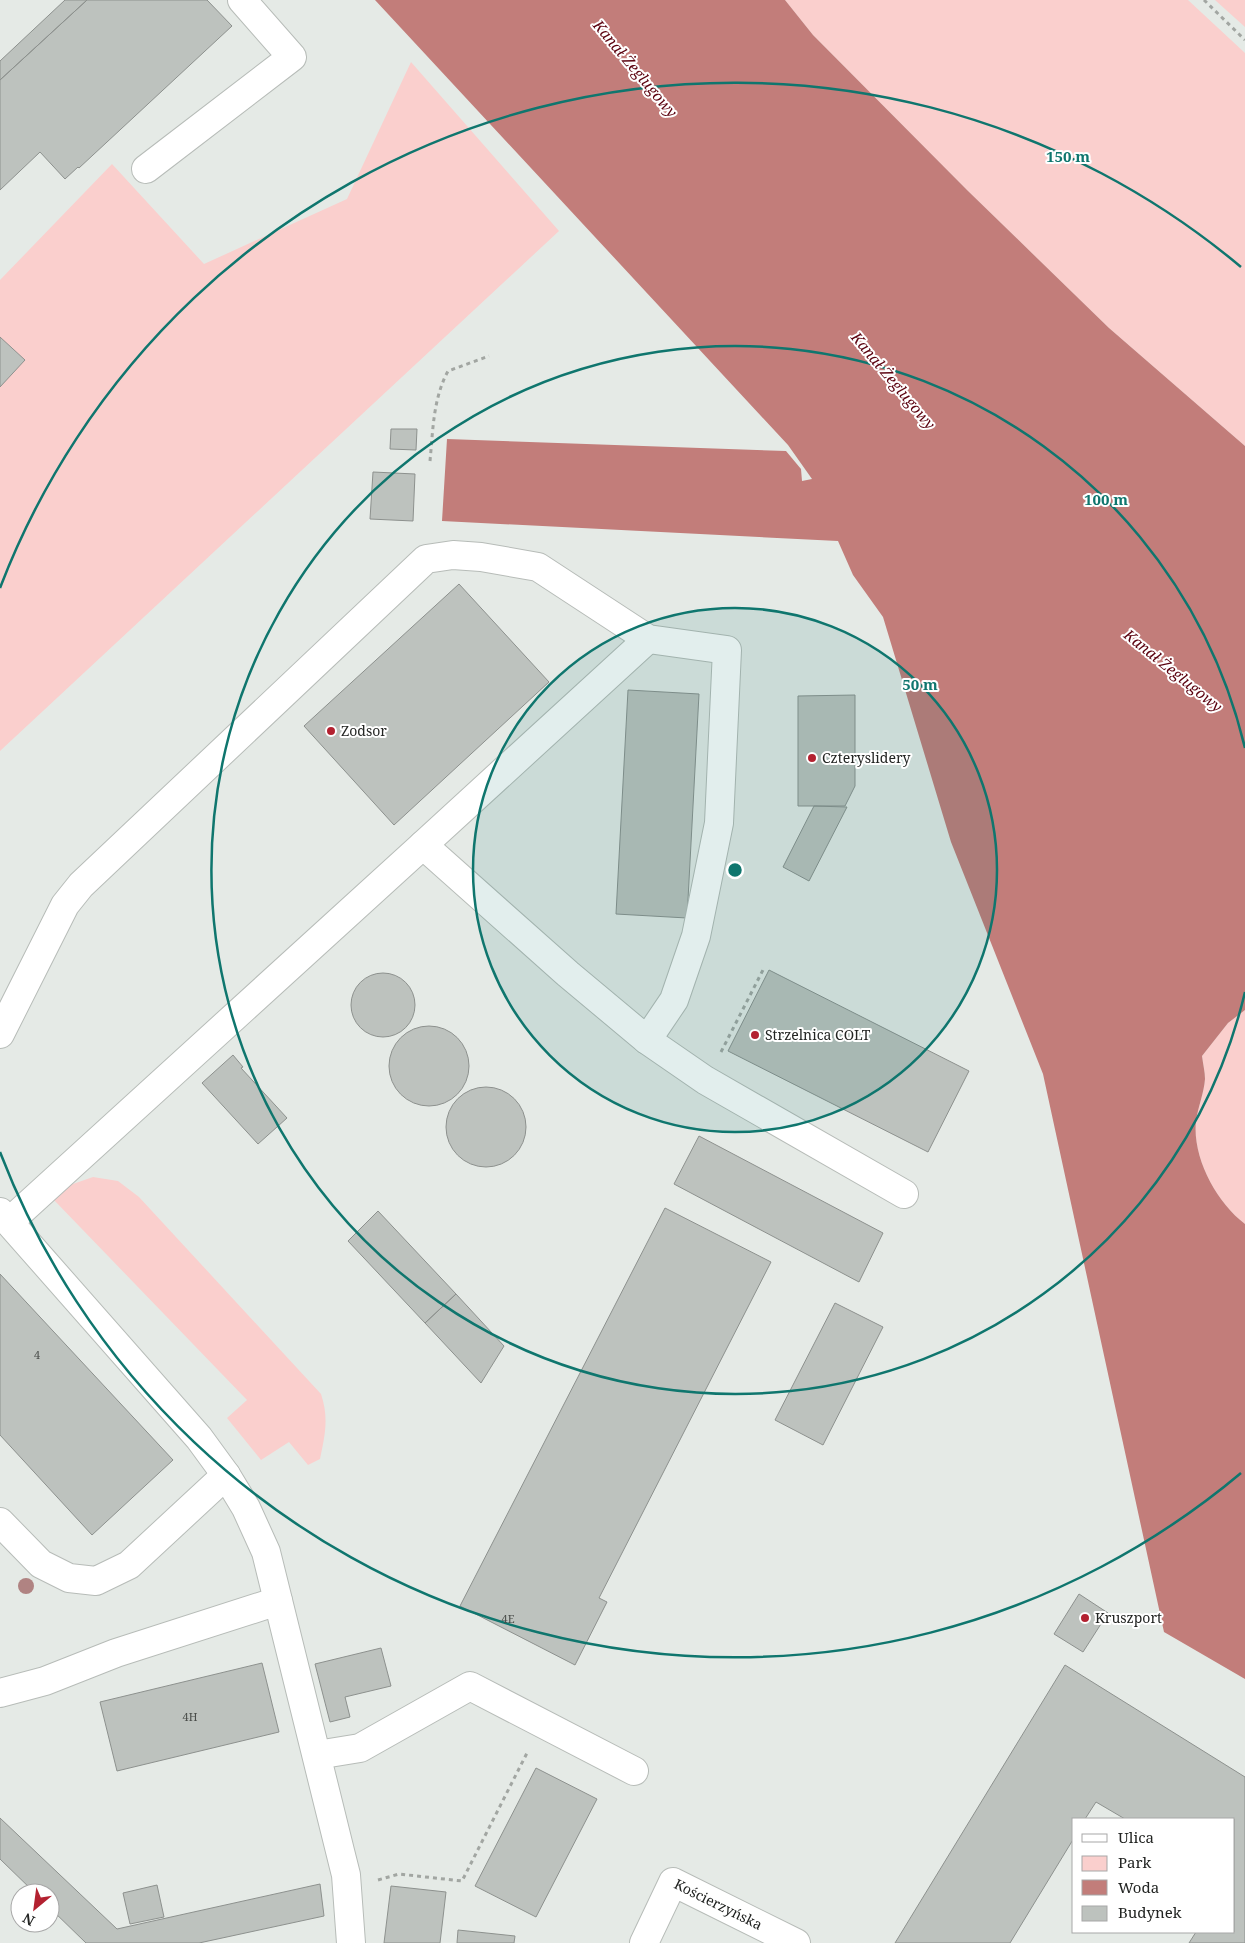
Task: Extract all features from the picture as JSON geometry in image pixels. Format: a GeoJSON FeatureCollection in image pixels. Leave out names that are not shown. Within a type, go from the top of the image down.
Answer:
{"type":"FeatureCollection","features":[{"type":"Feature","properties":{"kind":"street"},"geometry":{"type":"LineString","coordinates":[[146,169],[292,57],[242,0]]}},
{"type":"Feature","properties":{"kind":"street"},"geometry":{"type":"LineString","coordinates":[[0,1034],[65,905],[80,885],[426,559],[453,555],[481,557],[538,567],[648,639],[727,650],[719,823],[696,936],[674,1000],[647,1040]]}},
{"type":"Feature","properties":{"kind":"street"},"geometry":{"type":"LineString","coordinates":[[351,1943],[346,1875],[266,1552],[246,1508],[226,1475],[199,1438],[4,1217],[423,845],[648,639]]}},
{"type":"Feature","properties":{"kind":"street"},"geometry":{"type":"LineString","coordinates":[[423,845],[568,974],[647,1040],[705,1080],[904,1194]]}},
{"type":"Feature","properties":{"kind":"street"},"geometry":{"type":"LineString","coordinates":[[4,1533],[41,1564],[69,1578],[96,1581],[129,1565],[226,1475]]}},
{"type":"Feature","properties":{"kind":"street"},"geometry":{"type":"LineString","coordinates":[[0,1693],[45,1681],[116,1653],[278,1601]]}},
{"type":"Feature","properties":{"kind":"street"},"geometry":{"type":"LineString","coordinates":[[316,1755],[360,1748],[470,1686],[634,1771]]}},
{"type":"Feature","properties":{"kind":"street","name":"Kościerzyńska"},"geometry":{"type":"LineString","coordinates":[[644,1943],[673,1882],[796,1943]]}},
{"type":"Feature","properties":{"kind":"path"},"geometry":{"type":"LineString","coordinates":[[1204,0],[1245,40]]}},
{"type":"Feature","properties":{"kind":"path"},"geometry":{"type":"LineString","coordinates":[[430,461],[434,412],[441,384],[448,371],[489,356]]}},
{"type":"Feature","properties":{"kind":"path"},"geometry":{"type":"LineString","coordinates":[[719,1056],[764,968]]}},
{"type":"Feature","properties":{"kind":"path"},"geometry":{"type":"LineString","coordinates":[[744,1008],[748,1010]]}},
{"type":"Feature","properties":{"kind":"path"},"geometry":{"type":"LineString","coordinates":[[347,1889],[399,1874],[462,1881],[542,1723]]}},
{"type":"Feature","properties":{"kind":"green space"},"geometry":{"type":"Polygon","coordinates":[[[785,0],[1188,0],[1245,53],[1245,446],[1109,328],[967,190],[813,35],[785,0]]]}},
{"type":"Feature","properties":{"kind":"green space"},"geometry":{"type":"Polygon","coordinates":[[[1215,0],[1245,0],[1245,27],[1215,0]]]}},
{"type":"Feature","properties":{"kind":"green space"},"geometry":{"type":"Polygon","coordinates":[[[411,62],[559,231],[0,751],[0,280],[112,164],[204,264],[347,199],[411,62]]]}},
{"type":"Feature","properties":{"kind":"green space"},"geometry":{"type":"Polygon","coordinates":[[[1245,1010],[1245,1224],[1225,1204],[1208,1178],[1198,1149],[1196,1121],[1205,1079],[1202,1056],[1228,1023],[1245,1010]]]}},
{"type":"Feature","properties":{"kind":"green space"},"geometry":{"type":"Polygon","coordinates":[[[93,1177],[118,1181],[139,1197],[321,1394],[326,1419],[320,1459],[308,1465],[289,1442],[261,1460],[227,1418],[247,1400],[53,1199],[70,1185],[93,1177]]]}},
{"type":"Feature","properties":{"kind":"water","name":"Kanał Żeglugowy"},"geometry":{"type":"Polygon","coordinates":[[[375,0],[785,0],[813,35],[967,190],[1109,328],[1245,446],[1245,1010],[1228,1023],[1202,1056],[1205,1079],[1196,1121],[1196,1135],[1202,1164],[1208,1178],[1225,1204],[1245,1224],[1245,1679],[1164,1632],[1043,1074],[951,842],[883,617],[853,575],[838,541],[442,521],[447,439],[786,451],[801,469],[802,481],[812,479],[788,445],[375,0]]]}},
{"type":"Feature","properties":{"kind":"building"},"geometry":{"type":"Polygon","coordinates":[[[65,0],[87,0],[0,80],[0,61],[65,0]]]}},
{"type":"Feature","properties":{"kind":"building"},"geometry":{"type":"Polygon","coordinates":[[[87,0],[207,0],[232,26],[65,179],[40,152],[0,190],[0,80],[87,0]]]}},
{"type":"Feature","properties":{"kind":"building"},"geometry":{"type":"Polygon","coordinates":[[[0,337],[25,360],[0,387],[0,337]]]}},
{"type":"Feature","properties":{"kind":"building"},"geometry":{"type":"Polygon","coordinates":[[[391,429],[417,429],[416,450],[390,449],[391,429]]]}},
{"type":"Feature","properties":{"kind":"building"},"geometry":{"type":"Polygon","coordinates":[[[373,472],[415,474],[413,521],[370,519],[373,472]]]}},
{"type":"Feature","properties":{"kind":"building"},"geometry":{"type":"Polygon","coordinates":[[[459,584],[549,682],[394,825],[304,726],[459,584]]]}},
{"type":"Feature","properties":{"kind":"building"},"geometry":{"type":"Polygon","coordinates":[[[628,690],[699,694],[687,918],[616,914],[628,690]]]}},
{"type":"Feature","properties":{"kind":"building"},"geometry":{"type":"Polygon","coordinates":[[[855,695],[855,786],[845,806],[798,806],[798,696],[855,695]]]}},
{"type":"Feature","properties":{"kind":"building"},"geometry":{"type":"Polygon","coordinates":[[[814,806],[847,807],[809,881],[783,867],[814,806]]]}},
{"type":"Feature","properties":{"kind":"building"},"geometry":{"type":"Polygon","coordinates":[[[769,970],[969,1071],[928,1152],[728,1051],[769,970]]]}},
{"type":"Feature","properties":{"kind":"building"},"geometry":{"type":"Polygon","coordinates":[[[383,973],[401,979],[409,987],[415,1005],[409,1023],[401,1031],[383,1037],[365,1031],[357,1023],[351,1005],[357,987],[365,979],[383,973]]]}},
{"type":"Feature","properties":{"kind":"building"},"geometry":{"type":"Polygon","coordinates":[[[429,1026],[444,1029],[457,1038],[466,1051],[469,1066],[466,1081],[457,1094],[444,1103],[429,1106],[414,1103],[401,1094],[392,1081],[389,1066],[392,1051],[401,1038],[414,1029],[429,1026]]]}},
{"type":"Feature","properties":{"kind":"building"},"geometry":{"type":"Polygon","coordinates":[[[233,1055],[243,1067],[241,1068],[287,1118],[258,1144],[202,1083],[233,1055]]]}},
{"type":"Feature","properties":{"kind":"building"},"geometry":{"type":"Polygon","coordinates":[[[486,1087],[501,1090],[514,1099],[523,1112],[526,1127],[523,1142],[514,1155],[501,1164],[486,1167],[471,1164],[458,1155],[449,1142],[446,1127],[449,1112],[458,1099],[471,1090],[486,1087]]]}},
{"type":"Feature","properties":{"kind":"building"},"geometry":{"type":"Polygon","coordinates":[[[699,1136],[883,1233],[859,1282],[674,1184],[699,1136]]]}},
{"type":"Feature","properties":{"kind":"building"},"geometry":{"type":"Polygon","coordinates":[[[665,1208],[771,1262],[599,1598],[607,1602],[575,1665],[460,1606],[665,1208]]]}},
{"type":"Feature","properties":{"kind":"building"},"geometry":{"type":"Polygon","coordinates":[[[378,1211],[456,1294],[425,1323],[348,1241],[378,1211]]]}},
{"type":"Feature","properties":{"kind":"building"},"geometry":{"type":"Polygon","coordinates":[[[0,1274],[173,1460],[92,1535],[0,1435],[0,1274]]]}},
{"type":"Feature","properties":{"kind":"building"},"geometry":{"type":"Polygon","coordinates":[[[456,1294],[504,1346],[481,1383],[425,1323],[456,1294]]]}},
{"type":"Feature","properties":{"kind":"building"},"geometry":{"type":"Polygon","coordinates":[[[835,1303],[883,1327],[823,1445],[775,1420],[835,1303]]]}},
{"type":"Feature","properties":{"kind":"building"},"geometry":{"type":"Polygon","coordinates":[[[1079,1594],[1108,1613],[1083,1652],[1054,1634],[1079,1594]]]}},
{"type":"Feature","properties":{"kind":"building"},"geometry":{"type":"Polygon","coordinates":[[[381,1648],[391,1686],[345,1697],[350,1717],[330,1722],[315,1664],[381,1648]]]}},
{"type":"Feature","properties":{"kind":"building"},"geometry":{"type":"Polygon","coordinates":[[[262,1663],[279,1732],[117,1771],[100,1702],[262,1663]]]}},
{"type":"Feature","properties":{"kind":"building"},"geometry":{"type":"Polygon","coordinates":[[[1065,1665],[1245,1777],[1245,1943],[1189,1943],[1195,1933],[1235,1933],[1235,1818],[1123,1818],[1096,1802],[1086,1818],[1072,1818],[1072,1841],[1010,1943],[895,1943],[1065,1665]]]}},
{"type":"Feature","properties":{"kind":"building"},"geometry":{"type":"Polygon","coordinates":[[[536,1768],[597,1799],[536,1917],[475,1886],[536,1768]]]}},
{"type":"Feature","properties":{"kind":"building"},"geometry":{"type":"Polygon","coordinates":[[[0,1818],[117,1929],[320,1884],[324,1916],[199,1943],[86,1943],[60,1918],[60,1883],[25,1883],[0,1859],[0,1818]]]}},
{"type":"Feature","properties":{"kind":"building"},"geometry":{"type":"Polygon","coordinates":[[[157,1885],[164,1917],[130,1924],[123,1893],[157,1885]]]}},
{"type":"Feature","properties":{"kind":"building"},"geometry":{"type":"Polygon","coordinates":[[[391,1886],[446,1892],[440,1943],[384,1943],[391,1886]]]}},
{"type":"Feature","properties":{"kind":"building"},"geometry":{"type":"Polygon","coordinates":[[[458,1930],[515,1936],[514,1943],[457,1943],[458,1930]]]}},
{"type":"Feature","properties":{"kind":"place","name":"Zodsor"},"geometry":{"type":"Point","coordinates":[331,731]}},
{"type":"Feature","properties":{"kind":"place","name":"Czteryslidery"},"geometry":{"type":"Point","coordinates":[812,758]}},
{"type":"Feature","properties":{"kind":"place","name":"Strzelnica COLT"},"geometry":{"type":"Point","coordinates":[755,1035]}},
{"type":"Feature","properties":{"kind":"place","name":"Kruszport"},"geometry":{"type":"Point","coordinates":[1085,1618]}}]}
